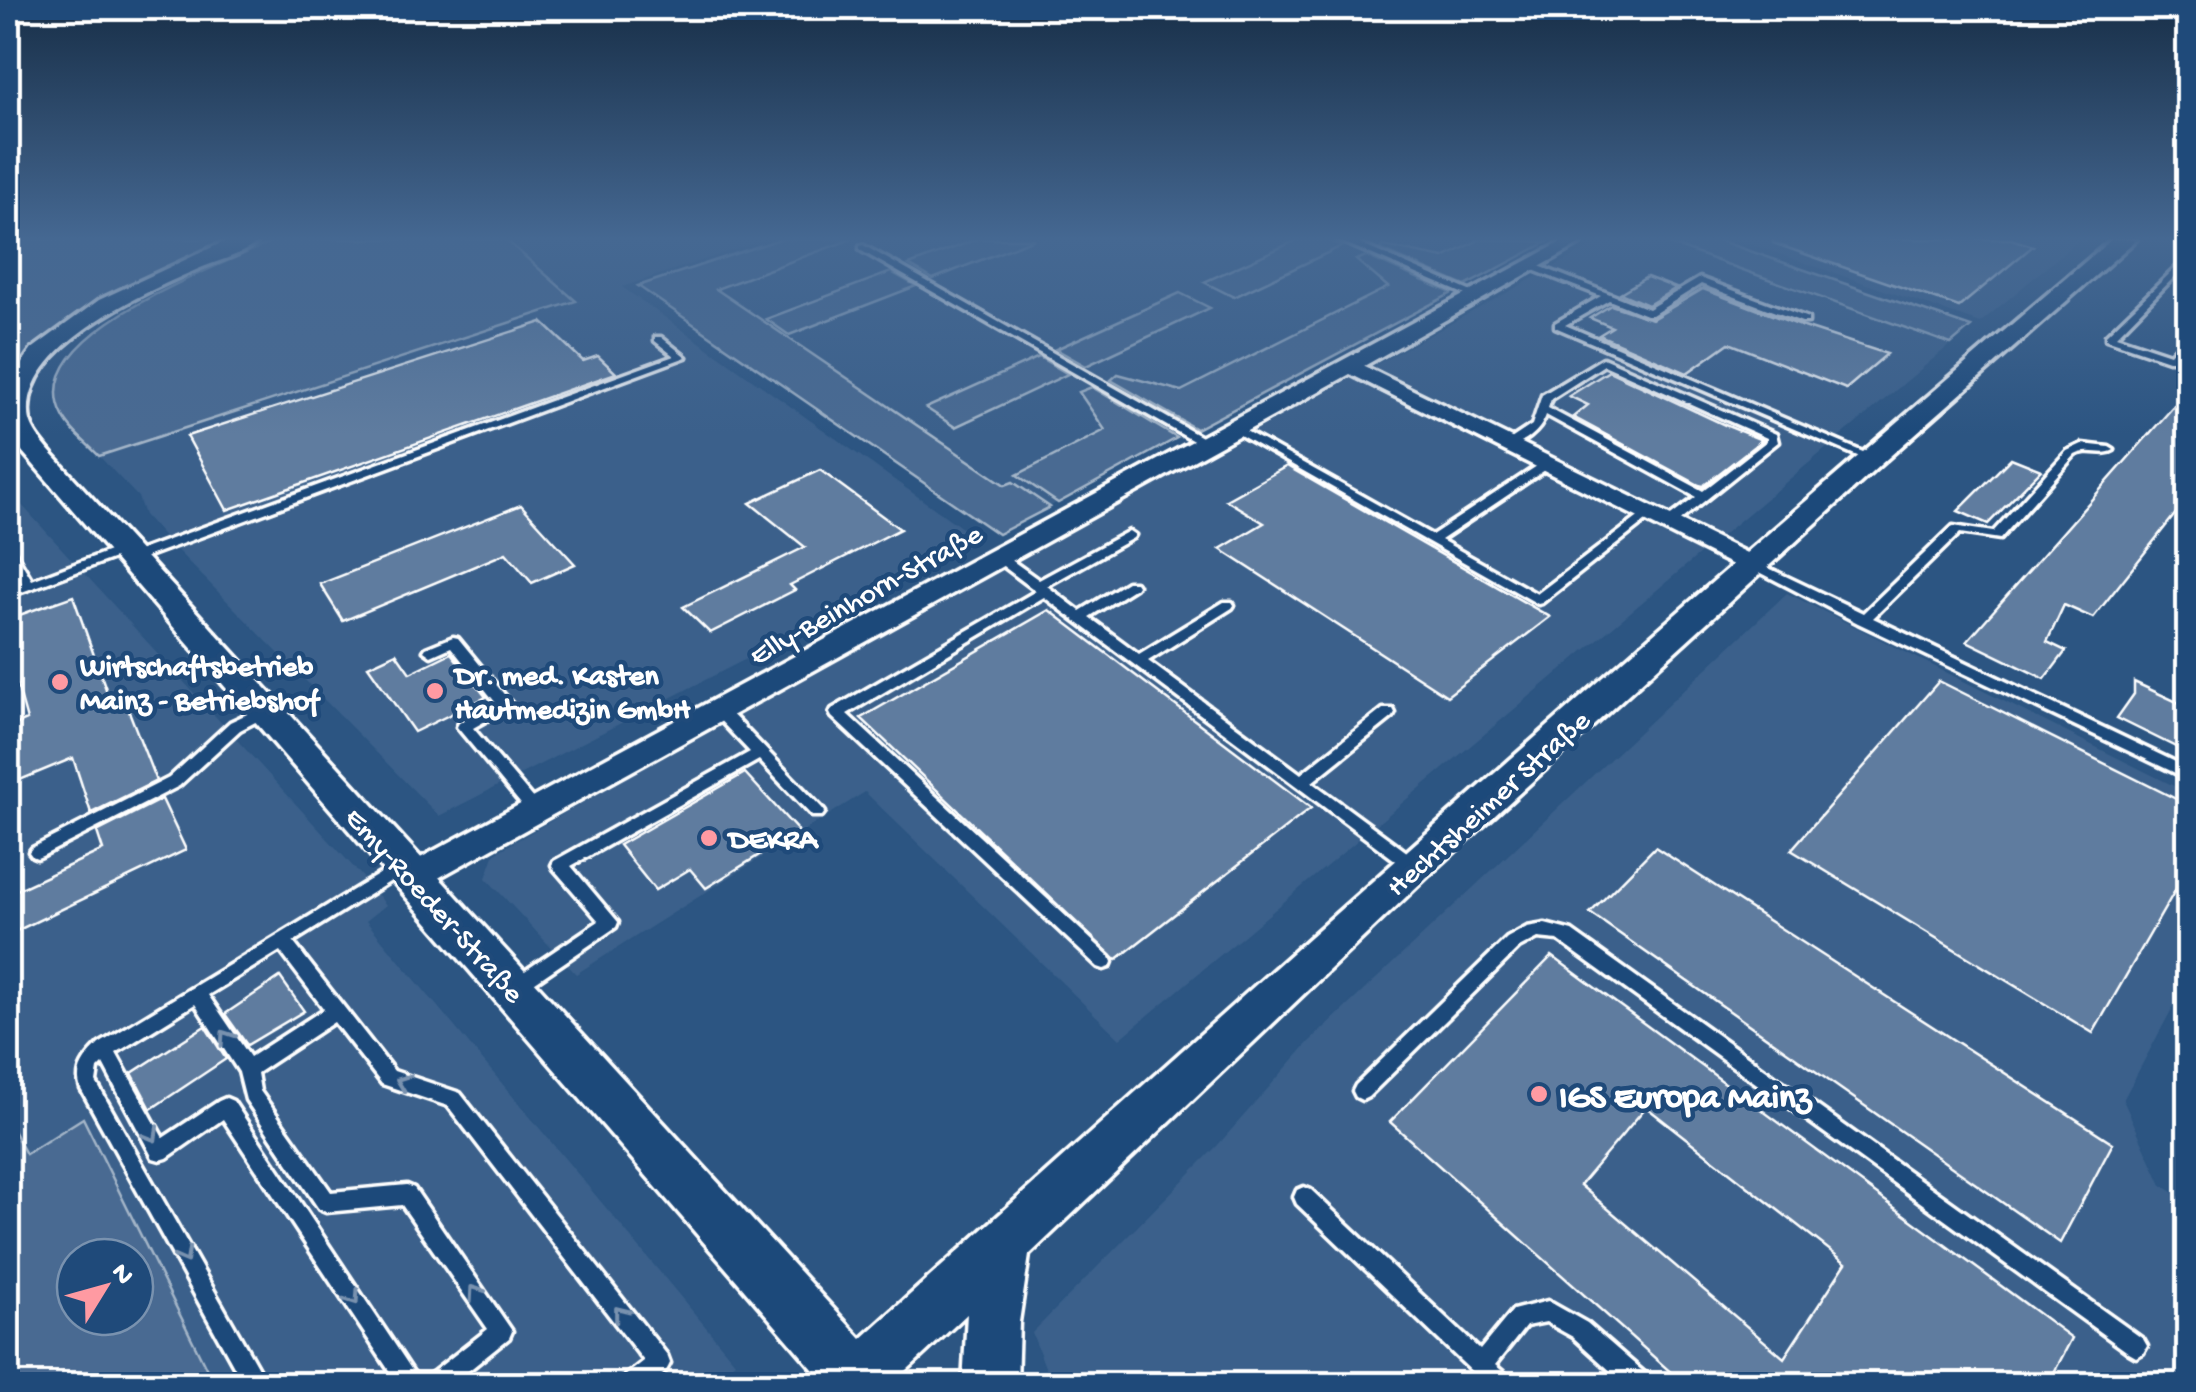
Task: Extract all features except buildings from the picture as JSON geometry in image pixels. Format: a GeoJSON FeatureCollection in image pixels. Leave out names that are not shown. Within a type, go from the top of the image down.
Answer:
{"type":"FeatureCollection","features":[{"type":"Feature","properties":{"kind":"street","name":"Emy-Roeder-Straße"},"geometry":{"type":"LineString","coordinates":[[110,304],[71,328],[28,374],[15,406],[13,427],[859,1382]]}},
{"type":"Feature","properties":{"kind":"street","name":"Elly-Beinhorn-Straße"},"geometry":{"type":"LineString","coordinates":[[406,872],[535,810],[1462,304]]}},
{"type":"Feature","properties":{"kind":"street","name":"Hechtsheimer Straße"},"geometry":{"type":"LineString","coordinates":[[859,1382],[1414,866],[1871,458],[2051,304]]}},
{"type":"Feature","properties":{"kind":"street"},"geometry":{"type":"LineString","coordinates":[[1349,366],[1754,566]]}},
{"type":"Feature","properties":{"kind":"street"},"geometry":{"type":"LineString","coordinates":[[990,1384],[992,1322],[1005,1246]]}},
{"type":"Feature","properties":{"kind":"lane"},"geometry":{"type":"LineString","coordinates":[[961,304],[1206,444]]}},
{"type":"Feature","properties":{"kind":"lane"},"geometry":{"type":"LineString","coordinates":[[1594,304],[1558,325],[1871,458]]}},
{"type":"Feature","properties":{"kind":"lane"},"geometry":{"type":"LineString","coordinates":[[1628,304],[1650,313],[1665,304]]}},
{"type":"Feature","properties":{"kind":"lane"},"geometry":{"type":"LineString","coordinates":[[1761,304],[1805,320]]}},
{"type":"Feature","properties":{"kind":"lane"},"geometry":{"type":"LineString","coordinates":[[2142,304],[2109,336],[2172,358],[2188,340]]}},
{"type":"Feature","properties":{"kind":"lane"},"geometry":{"type":"LineString","coordinates":[[8,593],[680,357],[658,339]]}},
{"type":"Feature","properties":{"kind":"lane"},"geometry":{"type":"LineString","coordinates":[[1235,428],[1538,600],[1659,519],[1704,496],[1773,442],[1772,436],[1603,360],[1546,397],[1537,426],[1508,445]]}},
{"type":"Feature","properties":{"kind":"lane"},"geometry":{"type":"LineString","coordinates":[[1542,409],[1704,496]]}},
{"type":"Feature","properties":{"kind":"lane"},"geometry":{"type":"LineString","coordinates":[[1863,620],[1957,529],[1996,536],[2071,453],[2082,447],[2109,450]]}},
{"type":"Feature","properties":{"kind":"lane"},"geometry":{"type":"LineString","coordinates":[[1432,540],[1547,464]]}},
{"type":"Feature","properties":{"kind":"lane"},"geometry":{"type":"LineString","coordinates":[[1104,962],[837,712],[1129,535]]}},
{"type":"Feature","properties":{"kind":"lane"},"geometry":{"type":"LineString","coordinates":[[8,550],[29,585]]}},
{"type":"Feature","properties":{"kind":"lane"},"geometry":{"type":"LineString","coordinates":[[999,557],[1414,866]]}},
{"type":"Feature","properties":{"kind":"lane"},"geometry":{"type":"LineString","coordinates":[[1754,566],[2188,774]]}},
{"type":"Feature","properties":{"kind":"lane"},"geometry":{"type":"LineString","coordinates":[[1080,618],[1132,585]]}},
{"type":"Feature","properties":{"kind":"lane"},"geometry":{"type":"LineString","coordinates":[[1138,661],[1228,605]]}},
{"type":"Feature","properties":{"kind":"lane"},"geometry":{"type":"LineString","coordinates":[[431,651],[454,641],[505,704],[464,726],[535,810]]}},
{"type":"Feature","properties":{"kind":"lane"},"geometry":{"type":"LineString","coordinates":[[37,852],[174,782],[235,726],[265,710]]}},
{"type":"Feature","properties":{"kind":"lane"},"geometry":{"type":"LineString","coordinates":[[719,710],[817,812]]}},
{"type":"Feature","properties":{"kind":"lane"},"geometry":{"type":"LineString","coordinates":[[1301,782],[1388,712]]}},
{"type":"Feature","properties":{"kind":"lane"},"geometry":{"type":"LineString","coordinates":[[512,990],[610,922],[560,865],[760,753]]}},
{"type":"Feature","properties":{"kind":"lane"},"geometry":{"type":"LineString","coordinates":[[256,1384],[87,1084],[90,1066],[104,1050],[282,941],[406,872]]}},
{"type":"Feature","properties":{"kind":"lane"},"geometry":{"type":"LineString","coordinates":[[1362,1091],[1514,943],[1536,930],[1551,931],[1566,936],[2136,1346]]}},
{"type":"Feature","properties":{"kind":"lane"},"geometry":{"type":"LineString","coordinates":[[282,941],[388,1078],[454,1100],[660,1363],[634,1384]]}},
{"type":"Feature","properties":{"kind":"lane"},"geometry":{"type":"LineString","coordinates":[[197,993],[248,1069],[252,1094],[326,1202],[407,1195],[502,1331],[436,1384]]}},
{"type":"Feature","properties":{"kind":"lane"},"geometry":{"type":"LineString","coordinates":[[248,1069],[337,1010]]}},
{"type":"Feature","properties":{"kind":"lane"},"geometry":{"type":"LineString","coordinates":[[104,1050],[160,1151],[226,1107],[410,1384]]}},
{"type":"Feature","properties":{"kind":"lane"},"geometry":{"type":"LineString","coordinates":[[1304,1197],[1500,1384]]}},
{"type":"Feature","properties":{"kind":"lane"},"geometry":{"type":"LineString","coordinates":[[1480,1366],[1520,1317],[1548,1311],[1580,1330],[1640,1384]]}},
{"type":"Feature","properties":{"kind":"shaded area"},"geometry":{"type":"Polygon","coordinates":[[[8,304],[98,304],[57,330],[8,377],[8,304]]]}},
{"type":"Feature","properties":{"kind":"shaded area"},"geometry":{"type":"Polygon","coordinates":[[[566,304],[646,304],[979,540],[439,816],[161,534],[144,515],[138,497],[99,456],[566,304]]]}},
{"type":"Feature","properties":{"kind":"shaded area"},"geometry":{"type":"Polygon","coordinates":[[[567,304],[99,456],[63,416],[58,385],[71,357],[98,330],[135,306],[567,304]]]}},
{"type":"Feature","properties":{"kind":"shaded area"},"geometry":{"type":"Polygon","coordinates":[[[664,304],[1430,304],[998,534],[664,304]]]}},
{"type":"Feature","properties":{"kind":"shaded area"},"geometry":{"type":"Polygon","coordinates":[[[664,304],[738,304],[1005,485],[1013,482],[1050,507],[998,534],[664,304]]]}},
{"type":"Feature","properties":{"kind":"shaded area"},"geometry":{"type":"Polygon","coordinates":[[[806,304],[869,304],[789,335],[766,319],[806,304]]]}},
{"type":"Feature","properties":{"kind":"shaded area"},"geometry":{"type":"Polygon","coordinates":[[[1156,304],[1202,304],[1210,308],[1086,366],[1056,349],[1156,304]]]}},
{"type":"Feature","properties":{"kind":"shaded area"},"geometry":{"type":"Polygon","coordinates":[[[1354,304],[1431,304],[1196,429],[1111,380],[1118,374],[1181,391],[1354,304]]]}},
{"type":"Feature","properties":{"kind":"shaded area"},"geometry":{"type":"Polygon","coordinates":[[[1486,304],[1839,304],[1951,344],[1120,1039],[865,792],[576,974],[486,878],[495,853],[768,697],[1486,304]]]}},
{"type":"Feature","properties":{"kind":"shaded area"},"geometry":{"type":"Polygon","coordinates":[[[1839,304],[1904,304],[1971,327],[1951,344],[1839,304]]]}},
{"type":"Feature","properties":{"kind":"shaded area"},"geometry":{"type":"Polygon","coordinates":[[[1925,304],[2003,304],[1980,323],[1925,304]]]}},
{"type":"Feature","properties":{"kind":"shaded area"},"geometry":{"type":"Polygon","coordinates":[[[1039,357],[1068,374],[955,427],[926,408],[1039,357]]]}},
{"type":"Feature","properties":{"kind":"shaded area"},"geometry":{"type":"Polygon","coordinates":[[[1092,387],[1177,438],[1058,503],[1017,475],[1105,430],[1079,392],[1092,387]]]}},
{"type":"Feature","properties":{"kind":"shaded area"},"geometry":{"type":"Polygon","coordinates":[[[8,490],[369,884],[386,905],[366,921],[735,1362],[706,1384],[214,1384],[155,1264],[155,1237],[142,1237],[83,1118],[26,1154],[8,1121],[8,490]]]}},
{"type":"Feature","properties":{"kind":"shaded area"},"geometry":{"type":"Polygon","coordinates":[[[1787,593],[2188,793],[2188,979],[2123,1100],[2162,1185],[2188,1202],[2188,1384],[1040,1384],[1047,1372],[1032,1333],[1217,1146],[1309,1042],[1787,593]]]}},
{"type":"Feature","properties":{"kind":"shaded area"},"geometry":{"type":"Polygon","coordinates":[[[83,1118],[142,1237],[55,1237],[55,1337],[155,1337],[155,1264],[214,1384],[8,1384],[8,1121],[26,1154],[83,1118]]]}},
{"type":"Feature","properties":{"kind":"place","name":"Wirtschaftsbetrieb Mainz - Betriebshof"},"geometry":{"type":"Point","coordinates":[60,682]}},
{"type":"Feature","properties":{"kind":"place","name":"Dr. med. Kasten Hautmedizin GmbH"},"geometry":{"type":"Point","coordinates":[435,691]}},
{"type":"Feature","properties":{"kind":"place","name":"DEKRA"},"geometry":{"type":"Point","coordinates":[709,838]}},
{"type":"Feature","properties":{"kind":"place","name":"IGS Europa Mainz"},"geometry":{"type":"Point","coordinates":[1539,1094]}}]}
